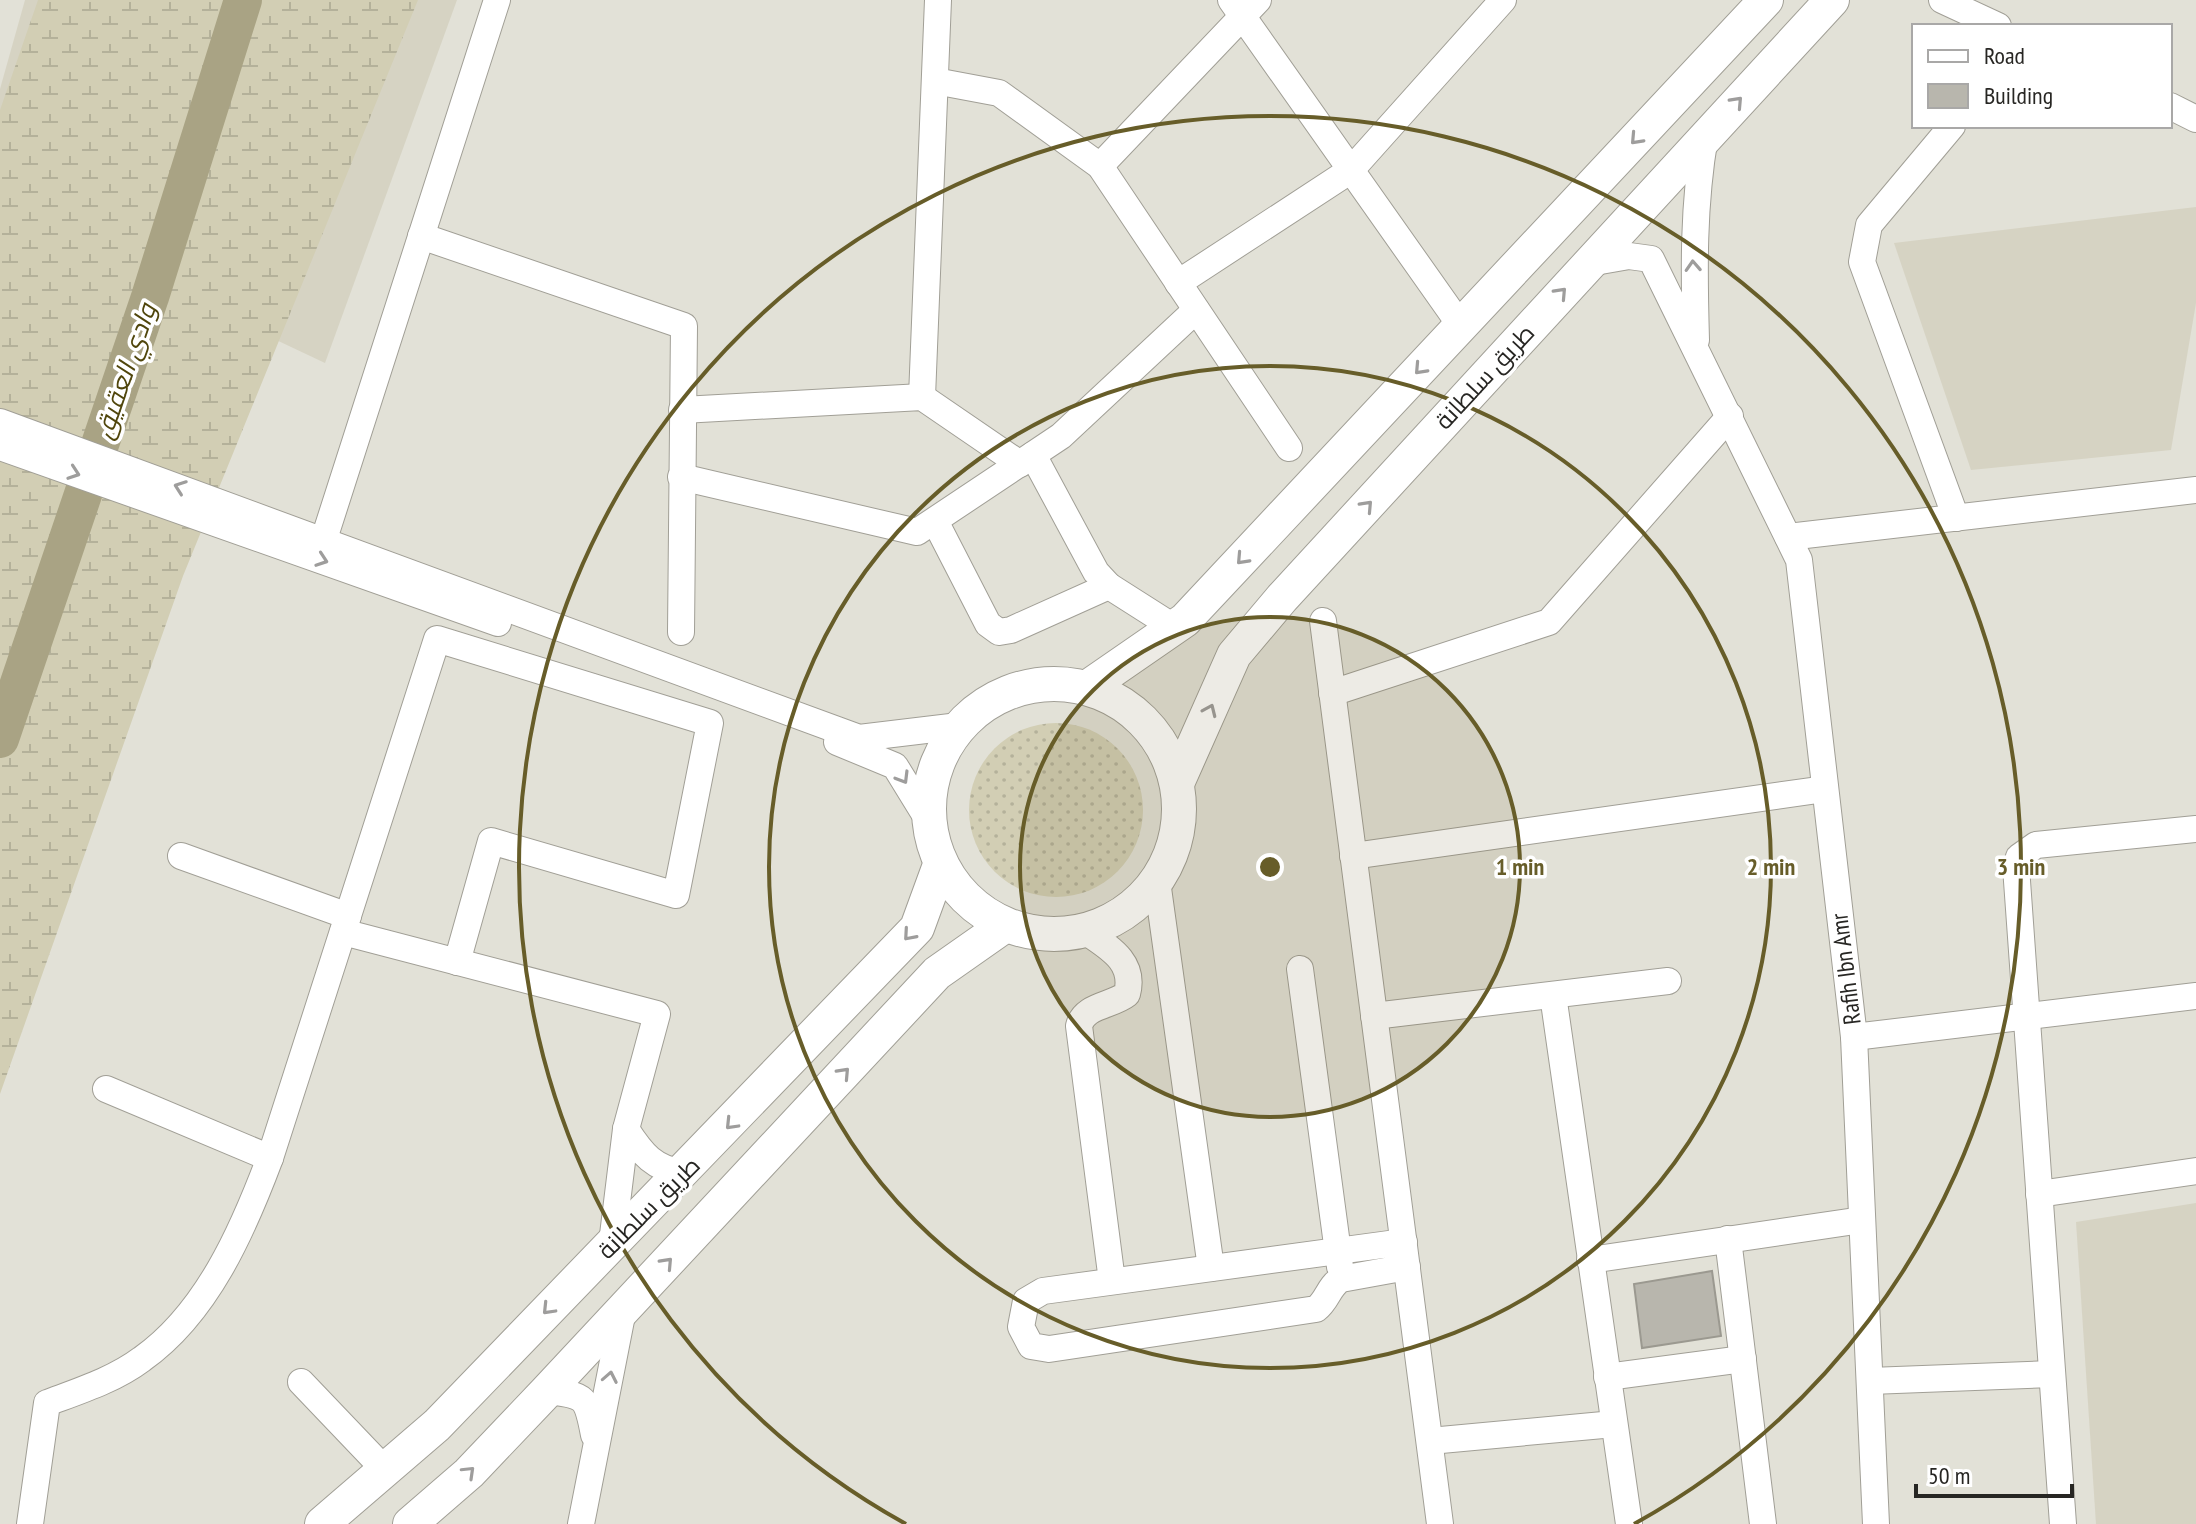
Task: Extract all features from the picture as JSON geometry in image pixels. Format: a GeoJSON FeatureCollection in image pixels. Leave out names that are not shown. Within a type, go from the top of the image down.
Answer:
{"type":"FeatureCollection","features":[{"type":"Feature","properties":{"kind":"main road"},"geometry":{"type":"LineString","coordinates":[[1088,687],[1175,628],[1766,0]]}},
{"type":"Feature","properties":{"kind":"main road","name":"طريق سلطانة"},"geometry":{"type":"LineString","coordinates":[[1178,781],[1234,655],[1832,0]]}},
{"type":"Feature","properties":{"kind":"main road"},"geometry":{"type":"LineString","coordinates":[[1053,683],[1088,687],[1131,708],[1161,740],[1178,781],[1180,826],[1168,866],[1145,898],[1115,920],[1056,936],[1004,926],[965,900],[940,865],[927,818],[934,768],[959,726],[986,702],[1018,688],[1053,683]]}},
{"type":"Feature","properties":{"kind":"main road","name":"طريق سلطانة"},"geometry":{"type":"LineString","coordinates":[[322,1524],[437,1425],[612,1243],[684,1173],[917,928],[940,865]]}},
{"type":"Feature","properties":{"kind":"main road","name":"طريق سلطانة"},"geometry":{"type":"LineString","coordinates":[[410,1524],[469,1473],[937,973],[1004,926]]}},
{"type":"Feature","properties":{"kind":"street"},"geometry":{"type":"LineString","coordinates":[[324,539],[497,0]]}},
{"type":"Feature","properties":{"kind":"street"},"geometry":{"type":"LineString","coordinates":[[922,397],[938,0]]}},
{"type":"Feature","properties":{"kind":"street"},"geometry":{"type":"LineString","coordinates":[[1178,283],[1351,170],[1503,0]]}},
{"type":"Feature","properties":{"kind":"street"},"geometry":{"type":"LineString","coordinates":[[1942,0],[1994,24]]}},
{"type":"Feature","properties":{"kind":"street"},"geometry":{"type":"LineString","coordinates":[[1100,166],[1244,5],[1351,170],[1461,326]]}},
{"type":"Feature","properties":{"kind":"street"},"geometry":{"type":"LineString","coordinates":[[935,81],[999,93],[1100,166],[1289,448]]}},
{"type":"Feature","properties":{"kind":"street"},"geometry":{"type":"LineString","coordinates":[[2172,107],[2196,119]]}},
{"type":"Feature","properties":{"kind":"street"},"geometry":{"type":"LineString","coordinates":[[1950,128],[1869,225],[1862,262],[1956,518]]}},
{"type":"Feature","properties":{"kind":"street"},"geometry":{"type":"LineString","coordinates":[[1696,344],[1692,245],[1705,136]]}},
{"type":"Feature","properties":{"kind":"street"},"geometry":{"type":"LineString","coordinates":[[421,236],[684,326],[681,632]]}},
{"type":"Feature","properties":{"kind":"street","name":"Rafih Ibn Amr"},"geometry":{"type":"LineString","coordinates":[[1589,263],[1629,256],[1651,259],[1696,344],[1799,560],[1854,1037],[1876,1524]]}},
{"type":"Feature","properties":{"kind":"street"},"geometry":{"type":"LineString","coordinates":[[681,477],[917,532],[1061,436],[1196,310]]}},
{"type":"Feature","properties":{"kind":"street"},"geometry":{"type":"LineString","coordinates":[[682,410],[922,397],[1027,459],[1096,572],[1109,586],[1175,628]]}},
{"type":"Feature","properties":{"kind":"street"},"geometry":{"type":"LineString","coordinates":[[1332,693],[1549,622],[1730,416]]}},
{"type":"Feature","properties":{"kind":"street"},"geometry":{"type":"LineString","coordinates":[[0,422],[250,524],[830,739],[895,766],[927,818]]}},
{"type":"Feature","properties":{"kind":"street"},"geometry":{"type":"LineString","coordinates":[[0,447],[250,524],[324,539],[859,738],[959,726]]}},
{"type":"Feature","properties":{"kind":"street"},"geometry":{"type":"LineString","coordinates":[[1788,537],[2196,490]]}},
{"type":"Feature","properties":{"kind":"street"},"geometry":{"type":"LineString","coordinates":[[935,521],[988,624],[999,632],[1011,630],[1109,586]]}},
{"type":"Feature","properties":{"kind":"street"},"geometry":{"type":"LineString","coordinates":[[1323,621],[1440,1524]]}},
{"type":"Feature","properties":{"kind":"street"},"geometry":{"type":"LineString","coordinates":[[30,1524],[47,1403],[99,1384],[143,1359],[180,1322],[244,1229],[270,1158],[437,639],[710,723],[676,895],[491,841],[457,962]]}},
{"type":"Feature","properties":{"kind":"street"},"geometry":{"type":"LineString","coordinates":[[1353,856],[1825,789]]}},
{"type":"Feature","properties":{"kind":"street"},"geometry":{"type":"LineString","coordinates":[[2063,1524],[2016,867],[2025,850],[2049,843],[2196,829]]}},
{"type":"Feature","properties":{"kind":"street"},"geometry":{"type":"LineString","coordinates":[[181,856],[345,924],[457,962],[657,1014],[626,1129],[612,1243]]}},
{"type":"Feature","properties":{"kind":"street"},"geometry":{"type":"LineString","coordinates":[[1157,881],[1211,1268]]}},
{"type":"Feature","properties":{"kind":"street"},"geometry":{"type":"LineString","coordinates":[[1082,929],[1124,962],[1129,976],[1127,994],[1118,1001],[1088,1011],[1079,1026],[1112,1281]]}},
{"type":"Feature","properties":{"kind":"street"},"geometry":{"type":"LineString","coordinates":[[1300,969],[1341,1279]]}},
{"type":"Feature","properties":{"kind":"street"},"geometry":{"type":"LineString","coordinates":[[1374,1016],[1668,981]]}},
{"type":"Feature","properties":{"kind":"street"},"geometry":{"type":"LineString","coordinates":[[1553,995],[1629,1524]]}},
{"type":"Feature","properties":{"kind":"street"},"geometry":{"type":"LineString","coordinates":[[1854,1037],[2196,996]]}},
{"type":"Feature","properties":{"kind":"street"},"geometry":{"type":"LineString","coordinates":[[106,1089],[270,1158]]}},
{"type":"Feature","properties":{"kind":"street"},"geometry":{"type":"LineString","coordinates":[[626,1129],[641,1152],[662,1170],[684,1173]]}},
{"type":"Feature","properties":{"kind":"street"},"geometry":{"type":"LineString","coordinates":[[2039,1194],[2196,1171]]}},
{"type":"Feature","properties":{"kind":"street"},"geometry":{"type":"LineString","coordinates":[[1590,1260],[1862,1220]]}},
{"type":"Feature","properties":{"kind":"street"},"geometry":{"type":"LineString","coordinates":[[1728,1239],[1763,1524]]}},
{"type":"Feature","properties":{"kind":"street"},"geometry":{"type":"LineString","coordinates":[[1337,1250],[1405,1254],[1332,1284],[1325,1302],[1316,1309],[1049,1349],[1031,1346],[1023,1336],[1021,1315],[1026,1301],[1043,1291],[1337,1250]]}},
{"type":"Feature","properties":{"kind":"street"},"geometry":{"type":"LineString","coordinates":[[581,1524],[623,1310]]}},
{"type":"Feature","properties":{"kind":"street"},"geometry":{"type":"LineString","coordinates":[[1607,1377],[1743,1359]]}},
{"type":"Feature","properties":{"kind":"street"},"geometry":{"type":"LineString","coordinates":[[1870,1381],[2052,1374]]}},
{"type":"Feature","properties":{"kind":"street"},"geometry":{"type":"LineString","coordinates":[[301,1382],[385,1470]]}},
{"type":"Feature","properties":{"kind":"street"},"geometry":{"type":"LineString","coordinates":[[547,1391],[578,1394],[588,1404],[596,1443]]}},
{"type":"Feature","properties":{"kind":"street"},"geometry":{"type":"LineString","coordinates":[[1430,1441],[1614,1424]]}},
{"type":"Feature","properties":{"kind":"shaded area"},"geometry":{"type":"Polygon","coordinates":[[[25,0],[457,0],[325,363],[0,210],[0,89],[25,0]]]}},
{"type":"Feature","properties":{"kind":"shaded area"},"geometry":{"type":"Polygon","coordinates":[[[2196,207],[2196,303],[2171,450],[1971,470],[1894,243],[2196,207]]]}},
{"type":"Feature","properties":{"kind":"shaded area"},"geometry":{"type":"Polygon","coordinates":[[[2196,1203],[2196,1524],[2096,1524],[2076,1222],[2196,1203]]]}},
{"type":"Feature","properties":{"kind":"green space"},"geometry":{"type":"Polygon","coordinates":[[[38,0],[418,0],[183,576],[0,1094],[0,110],[38,0]]]}},
{"type":"Feature","properties":{"kind":"green space"},"geometry":{"type":"Polygon","coordinates":[[[1056,723],[1089,730],[1117,749],[1136,777],[1143,810],[1136,843],[1117,871],[1089,890],[1056,897],[1023,890],[995,871],[976,843],[969,810],[976,777],[995,749],[1023,730],[1056,723]]]}},
{"type":"Feature","properties":{"kind":"building"},"geometry":{"type":"Polygon","coordinates":[[[1712,1271],[1721,1336],[1642,1348],[1634,1284],[1712,1271]]]}},
{"type":"Feature","properties":{"kind":"waterway","name":"وادي العقيق"},"geometry":{"type":"LineString","coordinates":[[0,739],[150,297],[243,0]]}}]}
